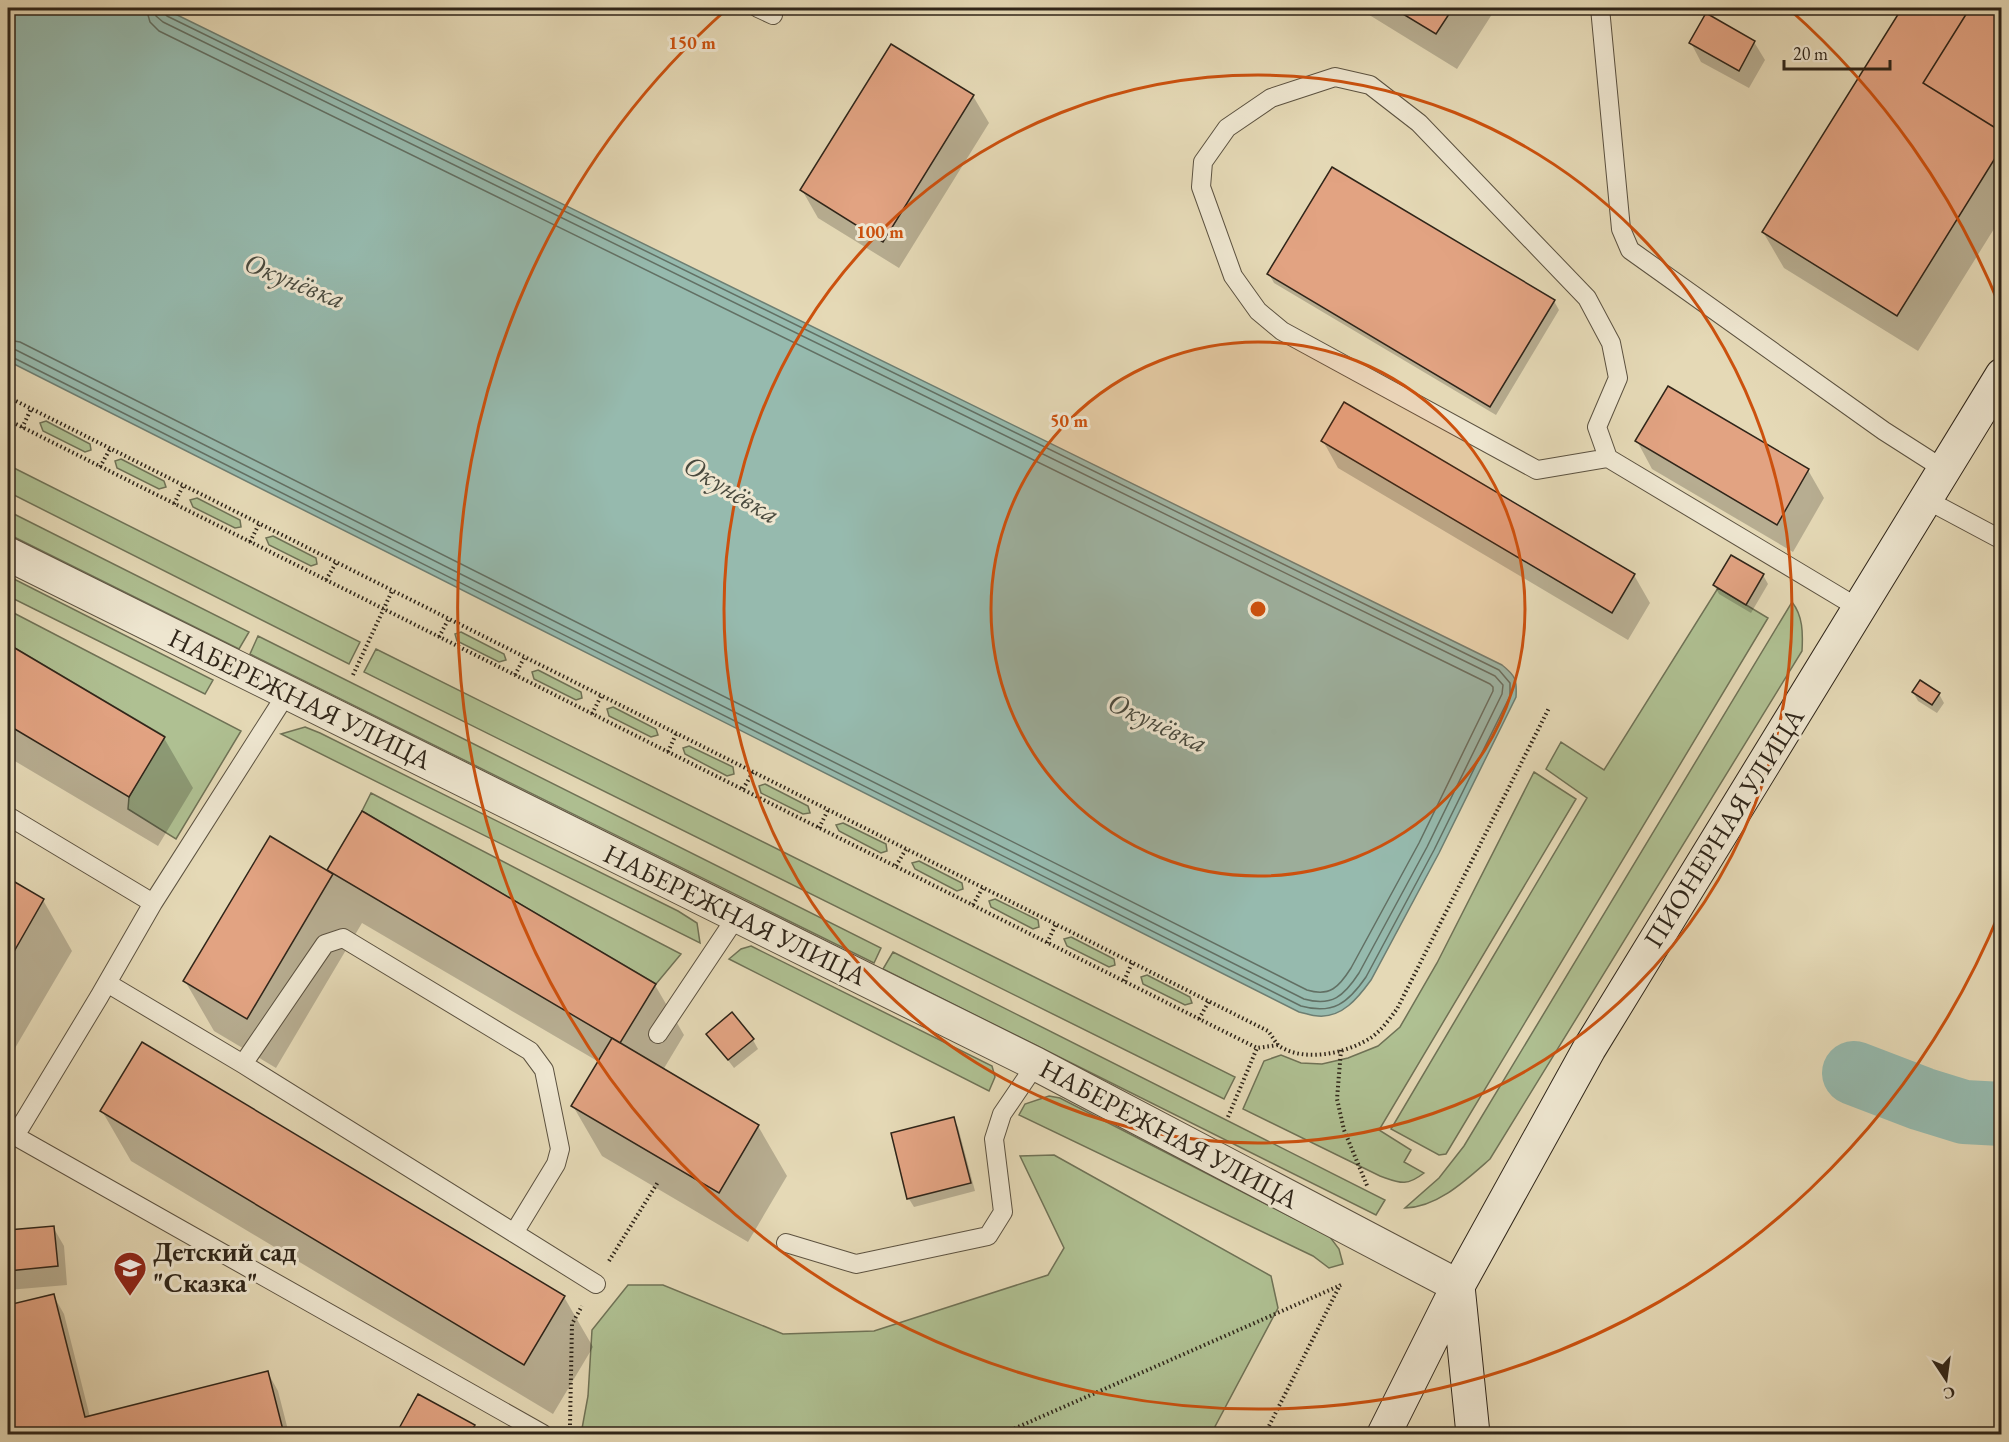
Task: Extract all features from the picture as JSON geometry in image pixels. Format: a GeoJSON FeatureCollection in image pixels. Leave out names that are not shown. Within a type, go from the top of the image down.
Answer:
{"type":"FeatureCollection","features":[{"type":"Feature","properties":{"kind":"street","name":"ПИОНЕРНАЯ УЛИЦА"},"geometry":{"type":"LineString","coordinates":[[1384,1434],[1458,1287],[1589,1049],[1927,500],[2001,375]]}},
{"type":"Feature","properties":{"kind":"street","name":"НАБЕРЕЖНАЯ УЛИЦА"},"geometry":{"type":"LineString","coordinates":[[8,554],[1036,1064],[1458,1287]]}},
{"type":"Feature","properties":{"kind":"street"},"geometry":{"type":"LineString","coordinates":[[1458,1287],[1473,1434]]}},
{"type":"Feature","properties":{"kind":"lane"},"geometry":{"type":"LineString","coordinates":[[1600,8],[1622,229],[1630,250],[1884,431],[1945,470]]}},
{"type":"Feature","properties":{"kind":"lane"},"geometry":{"type":"LineString","coordinates":[[1608,458],[1537,470],[1282,332],[1258,311],[1233,276],[1201,187],[1203,162],[1227,128],[1271,98],[1335,77],[1370,85],[1419,123],[1587,298],[1611,343],[1618,378],[1597,427],[1608,458],[1860,609]]}},
{"type":"Feature","properties":{"kind":"lane"},"geometry":{"type":"LineString","coordinates":[[1927,500],[2001,540]]}},
{"type":"Feature","properties":{"kind":"lane"},"geometry":{"type":"LineString","coordinates":[[287,693],[153,903],[107,983],[11,1134],[543,1434]]}},
{"type":"Feature","properties":{"kind":"lane"},"geometry":{"type":"LineString","coordinates":[[8,816],[153,903]]}},
{"type":"Feature","properties":{"kind":"lane"},"geometry":{"type":"LineString","coordinates":[[658,1035],[737,916]]}},
{"type":"Feature","properties":{"kind":"lane"},"geometry":{"type":"LineString","coordinates":[[243,1064],[325,944],[343,938],[530,1051],[543,1070],[560,1149],[556,1164],[514,1233]]}},
{"type":"Feature","properties":{"kind":"lane"},"geometry":{"type":"LineString","coordinates":[[107,983],[243,1064],[596,1284]]}},
{"type":"Feature","properties":{"kind":"lane"},"geometry":{"type":"LineString","coordinates":[[786,1243],[856,1264],[988,1236],[1003,1212],[994,1139],[1002,1114],[1036,1064]]}},
{"type":"Feature","properties":{"kind":"path"},"geometry":{"type":"LineString","coordinates":[[8,397],[1268,1031],[1278,1045],[1298,1054],[1341,1050],[1374,1036],[1397,1009],[1549,708]]}},
{"type":"Feature","properties":{"kind":"path"},"geometry":{"type":"LineString","coordinates":[[22,428],[32,409]]}},
{"type":"Feature","properties":{"kind":"path"},"geometry":{"type":"LineString","coordinates":[[8,420],[1257,1048],[1278,1045]]}},
{"type":"Feature","properties":{"kind":"path"},"geometry":{"type":"LineString","coordinates":[[100,467],[110,449]]}},
{"type":"Feature","properties":{"kind":"path"},"geometry":{"type":"LineString","coordinates":[[174,504],[183,486]]}},
{"type":"Feature","properties":{"kind":"path"},"geometry":{"type":"LineString","coordinates":[[250,542],[259,524]]}},
{"type":"Feature","properties":{"kind":"path"},"geometry":{"type":"LineString","coordinates":[[326,580],[336,563]]}},
{"type":"Feature","properties":{"kind":"path"},"geometry":{"type":"LineString","coordinates":[[353,675],[392,591]]}},
{"type":"Feature","properties":{"kind":"path"},"geometry":{"type":"LineString","coordinates":[[439,637],[448,620]]}},
{"type":"Feature","properties":{"kind":"path"},"geometry":{"type":"LineString","coordinates":[[515,675],[524,658]]}},
{"type":"Feature","properties":{"kind":"path"},"geometry":{"type":"LineString","coordinates":[[592,714],[601,696]]}},
{"type":"Feature","properties":{"kind":"path"},"geometry":{"type":"LineString","coordinates":[[668,752],[676,734]]}},
{"type":"Feature","properties":{"kind":"path"},"geometry":{"type":"LineString","coordinates":[[743,789],[753,772]]}},
{"type":"Feature","properties":{"kind":"path"},"geometry":{"type":"LineString","coordinates":[[819,828],[828,810]]}},
{"type":"Feature","properties":{"kind":"path"},"geometry":{"type":"LineString","coordinates":[[896,866],[906,849]]}},
{"type":"Feature","properties":{"kind":"path"},"geometry":{"type":"LineString","coordinates":[[973,905],[982,887]]}},
{"type":"Feature","properties":{"kind":"path"},"geometry":{"type":"LineString","coordinates":[[1047,943],[1056,924]]}},
{"type":"Feature","properties":{"kind":"path"},"geometry":{"type":"LineString","coordinates":[[1124,981],[1132,963]]}},
{"type":"Feature","properties":{"kind":"path"},"geometry":{"type":"LineString","coordinates":[[1199,1019],[1209,1001]]}},
{"type":"Feature","properties":{"kind":"path"},"geometry":{"type":"LineString","coordinates":[[1228,1117],[1257,1048]]}},
{"type":"Feature","properties":{"kind":"path"},"geometry":{"type":"LineString","coordinates":[[1341,1050],[1337,1099],[1344,1130],[1368,1188]]}},
{"type":"Feature","properties":{"kind":"path"},"geometry":{"type":"LineString","coordinates":[[1002,1434],[1341,1285],[1264,1434]]}},
{"type":"Feature","properties":{"kind":"green space"},"geometry":{"type":"Polygon","coordinates":[[[46,421],[90,444],[91,450],[85,452],[43,431],[40,423],[46,421]]]}},
{"type":"Feature","properties":{"kind":"green space"},"geometry":{"type":"Polygon","coordinates":[[[121,459],[164,481],[166,487],[159,489],[117,468],[115,461],[121,459]]]}},
{"type":"Feature","properties":{"kind":"green space"},"geometry":{"type":"Polygon","coordinates":[[[8,465],[360,642],[349,664],[8,492],[8,465]]]}},
{"type":"Feature","properties":{"kind":"green space"},"geometry":{"type":"Polygon","coordinates":[[[197,498],[240,520],[241,527],[235,528],[193,507],[190,500],[197,498]]]}},
{"type":"Feature","properties":{"kind":"green space"},"geometry":{"type":"Polygon","coordinates":[[[8,511],[249,632],[239,649],[8,534],[8,511]]]}},
{"type":"Feature","properties":{"kind":"green space"},"geometry":{"type":"Polygon","coordinates":[[[273,536],[316,558],[317,564],[311,566],[269,545],[266,538],[273,536]]]}},
{"type":"Feature","properties":{"kind":"green space"},"geometry":{"type":"Polygon","coordinates":[[[8,576],[213,680],[205,694],[8,596],[8,576]]]}},
{"type":"Feature","properties":{"kind":"green space"},"geometry":{"type":"Polygon","coordinates":[[[1718,588],[1768,618],[1446,1154],[1439,1155],[1391,1129],[1587,798],[1546,769],[1561,742],[1604,770],[1718,588]]]}},
{"type":"Feature","properties":{"kind":"green space"},"geometry":{"type":"Polygon","coordinates":[[[1792,602],[1800,619],[1802,651],[1490,1159],[1440,1198],[1405,1208],[1439,1178],[1464,1146],[1792,602]]]}},
{"type":"Feature","properties":{"kind":"green space"},"geometry":{"type":"Polygon","coordinates":[[[8,610],[241,731],[176,839],[128,809],[129,797],[164,736],[8,644],[8,610]]]}},
{"type":"Feature","properties":{"kind":"green space"},"geometry":{"type":"Polygon","coordinates":[[[461,632],[504,654],[506,660],[499,662],[457,641],[455,634],[461,632]]]}},
{"type":"Feature","properties":{"kind":"green space"},"geometry":{"type":"Polygon","coordinates":[[[258,636],[881,948],[874,963],[250,654],[258,636]]]}},
{"type":"Feature","properties":{"kind":"green space"},"geometry":{"type":"Polygon","coordinates":[[[376,649],[1235,1077],[1224,1099],[364,672],[376,649]]]}},
{"type":"Feature","properties":{"kind":"green space"},"geometry":{"type":"Polygon","coordinates":[[[538,670],[581,692],[582,698],[576,700],[534,679],[532,672],[538,670]]]}},
{"type":"Feature","properties":{"kind":"green space"},"geometry":{"type":"Polygon","coordinates":[[[613,707],[656,729],[658,735],[651,737],[609,716],[607,709],[613,707]]]}},
{"type":"Feature","properties":{"kind":"green space"},"geometry":{"type":"Polygon","coordinates":[[[305,727],[678,911],[697,923],[700,943],[281,734],[305,727]]]}},
{"type":"Feature","properties":{"kind":"green space"},"geometry":{"type":"Polygon","coordinates":[[[689,746],[733,767],[734,774],[727,776],[685,754],[683,748],[689,746]]]}},
{"type":"Feature","properties":{"kind":"green space"},"geometry":{"type":"Polygon","coordinates":[[[1534,772],[1576,799],[1379,1130],[1411,1150],[1404,1162],[1424,1173],[1407,1182],[1398,1182],[1380,1176],[1243,1109],[1264,1061],[1281,1055],[1301,1063],[1322,1064],[1348,1058],[1378,1046],[1400,1027],[1437,963],[1534,772]]]}},
{"type":"Feature","properties":{"kind":"green space"},"geometry":{"type":"Polygon","coordinates":[[[765,784],[808,806],[810,813],[803,814],[761,793],[759,786],[765,784]]]}},
{"type":"Feature","properties":{"kind":"green space"},"geometry":{"type":"Polygon","coordinates":[[[371,793],[681,954],[656,984],[362,811],[371,793]]]}},
{"type":"Feature","properties":{"kind":"green space"},"geometry":{"type":"Polygon","coordinates":[[[843,823],[886,844],[887,851],[881,853],[839,831],[836,825],[843,823]]]}},
{"type":"Feature","properties":{"kind":"green space"},"geometry":{"type":"Polygon","coordinates":[[[919,861],[962,883],[963,889],[957,891],[915,869],[912,863],[919,861]]]}},
{"type":"Feature","properties":{"kind":"green space"},"geometry":{"type":"Polygon","coordinates":[[[995,899],[1038,920],[1039,927],[1033,929],[991,907],[989,901],[995,899]]]}},
{"type":"Feature","properties":{"kind":"green space"},"geometry":{"type":"Polygon","coordinates":[[[1071,937],[1114,959],[1115,965],[1109,967],[1067,946],[1064,939],[1071,937]]]}},
{"type":"Feature","properties":{"kind":"green space"},"geometry":{"type":"Polygon","coordinates":[[[751,946],[992,1066],[995,1077],[989,1091],[729,959],[741,949],[751,946]]]}},
{"type":"Feature","properties":{"kind":"green space"},"geometry":{"type":"Polygon","coordinates":[[[893,952],[1385,1200],[1376,1215],[883,969],[893,952]]]}},
{"type":"Feature","properties":{"kind":"green space"},"geometry":{"type":"Polygon","coordinates":[[[1147,975],[1190,997],[1192,1003],[1185,1005],[1143,984],[1141,977],[1147,975]]]}},
{"type":"Feature","properties":{"kind":"green space"},"geometry":{"type":"Polygon","coordinates":[[[1049,1096],[1060,1098],[1330,1237],[1339,1249],[1343,1264],[1329,1268],[1313,1256],[1019,1115],[1025,1104],[1049,1096]]]}},
{"type":"Feature","properties":{"kind":"green space"},"geometry":{"type":"Polygon","coordinates":[[[1054,1155],[1271,1276],[1278,1308],[1211,1434],[581,1434],[588,1396],[592,1330],[628,1285],[663,1285],[783,1334],[874,1331],[1048,1275],[1064,1248],[1020,1156],[1054,1155]]]}},
{"type":"Feature","properties":{"kind":"water","name":"Окунёвка"},"geometry":{"type":"Polygon","coordinates":[[[8,8],[163,8],[1502,665],[1515,679],[1516,697],[1439,853],[1371,980],[1361,994],[1349,1006],[1335,1014],[1313,1016],[1299,1012],[8,361],[8,8]]]}},
{"type":"Feature","properties":{"kind":"building"},"geometry":{"type":"Polygon","coordinates":[[[1393,8],[1453,8],[1436,34],[1393,8]]]}},
{"type":"Feature","properties":{"kind":"building"},"geometry":{"type":"Polygon","coordinates":[[[1902,8],[1970,8],[1923,83],[2002,132],[2002,147],[1897,316],[1762,232],[1902,8]]]}},
{"type":"Feature","properties":{"kind":"building"},"geometry":{"type":"Polygon","coordinates":[[[1970,8],[2002,8],[2002,132],[1923,83],[1970,8]]]}},
{"type":"Feature","properties":{"kind":"building"},"geometry":{"type":"Polygon","coordinates":[[[1706,13],[1755,41],[1739,71],[1689,43],[1706,13]]]}},
{"type":"Feature","properties":{"kind":"building"},"geometry":{"type":"Polygon","coordinates":[[[891,44],[974,95],[883,242],[800,190],[891,44]]]}},
{"type":"Feature","properties":{"kind":"building"},"geometry":{"type":"Polygon","coordinates":[[[1332,167],[1555,300],[1490,407],[1267,274],[1332,167]]]}},
{"type":"Feature","properties":{"kind":"building"},"geometry":{"type":"Polygon","coordinates":[[[1668,386],[1809,469],[1777,525],[1635,441],[1668,386]]]}},
{"type":"Feature","properties":{"kind":"building"},"geometry":{"type":"Polygon","coordinates":[[[1344,402],[1635,574],[1612,613],[1321,441],[1344,402]]]}},
{"type":"Feature","properties":{"kind":"building"},"geometry":{"type":"Polygon","coordinates":[[[1731,555],[1764,574],[1746,605],[1713,585],[1731,555]]]}},
{"type":"Feature","properties":{"kind":"building"},"geometry":{"type":"Polygon","coordinates":[[[8,644],[165,737],[129,797],[8,725],[8,644]]]}},
{"type":"Feature","properties":{"kind":"building"},"geometry":{"type":"Polygon","coordinates":[[[1920,680],[1940,693],[1932,705],[1912,692],[1920,680]]]}},
{"type":"Feature","properties":{"kind":"building"},"geometry":{"type":"Polygon","coordinates":[[[362,811],[656,984],[620,1043],[327,870],[362,811]]]}},
{"type":"Feature","properties":{"kind":"building"},"geometry":{"type":"Polygon","coordinates":[[[270,836],[333,874],[247,1019],[183,981],[270,836]]]}},
{"type":"Feature","properties":{"kind":"building"},"geometry":{"type":"Polygon","coordinates":[[[8,878],[44,899],[8,962],[8,878]]]}},
{"type":"Feature","properties":{"kind":"building"},"geometry":{"type":"Polygon","coordinates":[[[732,1012],[754,1039],[728,1060],[706,1034],[732,1012]]]}},
{"type":"Feature","properties":{"kind":"building"},"geometry":{"type":"Polygon","coordinates":[[[612,1038],[759,1125],[719,1193],[571,1106],[612,1038]]]}},
{"type":"Feature","properties":{"kind":"building"},"geometry":{"type":"Polygon","coordinates":[[[142,1042],[565,1296],[524,1365],[100,1111],[142,1042]]]}},
{"type":"Feature","properties":{"kind":"building"},"geometry":{"type":"Polygon","coordinates":[[[954,1117],[971,1183],[907,1199],[891,1133],[954,1117]]]}},
{"type":"Feature","properties":{"kind":"building"},"geometry":{"type":"Polygon","coordinates":[[[54,1226],[58,1266],[8,1271],[8,1230],[54,1226]]]}},
{"type":"Feature","properties":{"kind":"building"},"geometry":{"type":"Polygon","coordinates":[[[54,1294],[85,1417],[268,1371],[284,1434],[12,1434],[8,1417],[8,1305],[54,1294]]]}},
{"type":"Feature","properties":{"kind":"building"},"geometry":{"type":"Polygon","coordinates":[[[418,1394],[475,1425],[469,1434],[402,1434],[397,1432],[418,1394]]]}},
{"type":"Feature","properties":{"kind":"building"},"geometry":{"type":"Polygon","coordinates":[[[322,1428],[323,1434],[297,1434],[322,1428]]]}},
{"type":"Feature","properties":{"kind":"waterway"},"geometry":{"type":"LineString","coordinates":[[1854,1073],[1964,1112],[2002,1114]]}},
{"type":"Feature","properties":{"kind":"place","name":"Детский сад \"Сказка\""},"geometry":{"type":"Point","coordinates":[130,1297]}}]}
